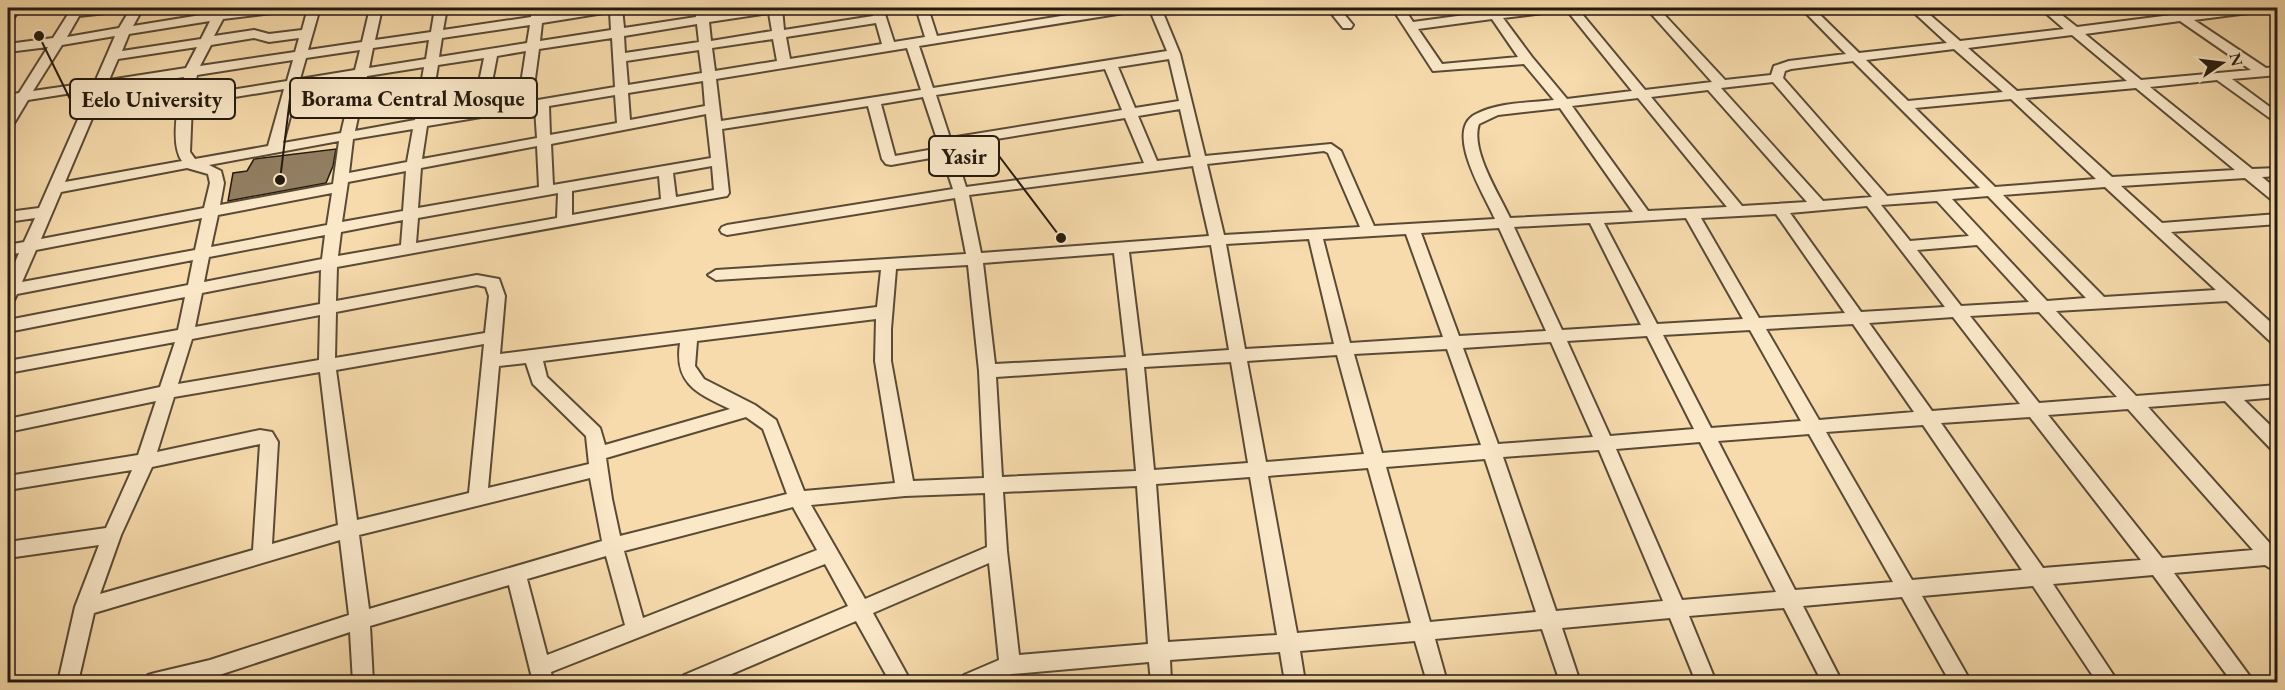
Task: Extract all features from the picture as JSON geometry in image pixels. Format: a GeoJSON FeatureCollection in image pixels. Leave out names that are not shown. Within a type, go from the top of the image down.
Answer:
{"type":"FeatureCollection","features":[{"type":"Feature","properties":{"kind":"street"},"geometry":{"type":"LineString","coordinates":[[8,18],[14,8]]}},
{"type":"Feature","properties":{"kind":"street"},"geometry":{"type":"LineString","coordinates":[[8,122],[76,10],[115,8]]}},
{"type":"Feature","properties":{"kind":"street"},"geometry":{"type":"LineString","coordinates":[[8,292],[136,8]]}},
{"type":"Feature","properties":{"kind":"street"},"geometry":{"type":"LineString","coordinates":[[8,48],[56,43],[221,11],[280,8]]}},
{"type":"Feature","properties":{"kind":"street"},"geometry":{"type":"LineString","coordinates":[[274,149],[314,8]]}},
{"type":"Feature","properties":{"kind":"street"},"geometry":{"type":"LineString","coordinates":[[363,682],[360,620],[327,364],[328,308],[329,263],[347,136],[376,8]]}},
{"type":"Feature","properties":{"kind":"street"},"geometry":{"type":"LineString","coordinates":[[408,250],[414,165],[441,8]]}},
{"type":"Feature","properties":{"kind":"street"},"geometry":{"type":"LineString","coordinates":[[8,99],[437,36],[537,14],[616,8],[624,125]]}},
{"type":"Feature","properties":{"kind":"street"},"geometry":{"type":"LineString","coordinates":[[185,101],[618,33],[701,13],[774,8],[784,62]]}},
{"type":"Feature","properties":{"kind":"street"},"geometry":{"type":"LineString","coordinates":[[921,8],[932,40]]}},
{"type":"Feature","properties":{"kind":"street"},"geometry":{"type":"LineString","coordinates":[[53,189],[347,136],[542,105],[621,89],[1130,8]]}},
{"type":"Feature","properties":{"kind":"street"},"geometry":{"type":"LineString","coordinates":[[1155,8],[1174,54],[1218,240],[1295,682]]}},
{"type":"Feature","properties":{"kind":"street"},"geometry":{"type":"LineString","coordinates":[[1333,8],[1347,25]]}},
{"type":"Feature","properties":{"kind":"street"},"geometry":{"type":"LineString","coordinates":[[1398,8],[1436,67],[1441,70],[1527,60]]}},
{"type":"Feature","properties":{"kind":"street"},"geometry":{"type":"LineString","coordinates":[[1410,26],[1493,11],[1551,8]]}},
{"type":"Feature","properties":{"kind":"street"},"geometry":{"type":"LineString","coordinates":[[1571,8],[1738,212]]}},
{"type":"Feature","properties":{"kind":"street"},"geometry":{"type":"LineString","coordinates":[[1652,8],[1819,206]]}},
{"type":"Feature","properties":{"kind":"street"},"geometry":{"type":"LineString","coordinates":[[1807,8],[1906,105],[2101,304]]}},
{"type":"Feature","properties":{"kind":"street"},"geometry":{"type":"LineString","coordinates":[[1915,8],[2014,94],[2277,339]]}},
{"type":"Feature","properties":{"kind":"street"},"geometry":{"type":"LineString","coordinates":[[2046,8],[2277,198]]}},
{"type":"Feature","properties":{"kind":"street"},"geometry":{"type":"LineString","coordinates":[[2169,8],[2271,72]]}},
{"type":"Feature","properties":{"kind":"street"},"geometry":{"type":"LineString","coordinates":[[1776,78],[1779,69],[1788,65],[2076,32],[2256,8]]}},
{"type":"Feature","properties":{"kind":"street"},"geometry":{"type":"LineString","coordinates":[[68,682],[85,607],[112,535],[145,461],[185,336],[217,183],[214,171],[191,163],[183,152],[185,101],[191,72],[221,11]]}},
{"type":"Feature","properties":{"kind":"street"},"geometry":{"type":"LineString","coordinates":[[1493,11],[1527,60],[1564,104],[1644,216]]}},
{"type":"Feature","properties":{"kind":"street"},"geometry":{"type":"LineString","coordinates":[[8,326],[329,263],[722,193],[701,13]]}},
{"type":"Feature","properties":{"kind":"street"},"geometry":{"type":"LineString","coordinates":[[619,58],[778,34],[879,13],[889,47]]}},
{"type":"Feature","properties":{"kind":"street"},"geometry":{"type":"LineString","coordinates":[[524,108],[537,14]]}},
{"type":"Feature","properties":{"kind":"street"},"geometry":{"type":"LineString","coordinates":[[114,56],[254,34],[269,38],[307,33]]}},
{"type":"Feature","properties":{"kind":"street"},"geometry":{"type":"LineString","coordinates":[[912,43],[961,192],[975,259],[987,371],[997,551],[1010,665]]}},
{"type":"Feature","properties":{"kind":"street"},"geometry":{"type":"LineString","coordinates":[[479,115],[490,53]]}},
{"type":"Feature","properties":{"kind":"street"},"geometry":{"type":"LineString","coordinates":[[715,126],[1174,54]]}},
{"type":"Feature","properties":{"kind":"street"},"geometry":{"type":"LineString","coordinates":[[1110,63],[1152,166]]}},
{"type":"Feature","properties":{"kind":"street"},"geometry":{"type":"LineString","coordinates":[[1906,105],[2271,72]]}},
{"type":"Feature","properties":{"kind":"street"},"geometry":{"type":"LineString","coordinates":[[2221,77],[2277,120]]}},
{"type":"Feature","properties":{"kind":"street"},"geometry":{"type":"LineString","coordinates":[[1706,682],[1677,608],[1605,443],[1471,150],[1468,133],[1472,122],[1479,116],[1497,111],[1776,78]]}},
{"type":"Feature","properties":{"kind":"street"},"geometry":{"type":"LineString","coordinates":[[1776,78],[1877,201],[1907,246],[1958,313],[2157,566],[2244,682]]}},
{"type":"Feature","properties":{"kind":"street"},"geometry":{"type":"LineString","coordinates":[[874,102],[891,160],[945,147],[1130,112],[1186,104]]}},
{"type":"Feature","properties":{"kind":"street"},"geometry":{"type":"LineString","coordinates":[[542,105],[546,192]]}},
{"type":"Feature","properties":{"kind":"street"},"geometry":{"type":"LineString","coordinates":[[8,250],[212,212],[414,165],[712,109]]}},
{"type":"Feature","properties":{"kind":"street"},"geometry":{"type":"LineString","coordinates":[[727,230],[961,192],[1152,166],[1332,148],[1369,231]]}},
{"type":"Feature","properties":{"kind":"street"},"geometry":{"type":"LineString","coordinates":[[8,292],[204,252],[718,161]]}},
{"type":"Feature","properties":{"kind":"street"},"geometry":{"type":"LineString","coordinates":[[665,170],[669,202]]}},
{"type":"Feature","properties":{"kind":"street"},"geometry":{"type":"LineString","coordinates":[[716,275],[975,259],[1218,240],[1738,212],[2109,182],[2277,172]]}},
{"type":"Feature","properties":{"kind":"street"},"geometry":{"type":"LineString","coordinates":[[564,221],[565,189]]}},
{"type":"Feature","properties":{"kind":"street"},"geometry":{"type":"LineString","coordinates":[[1940,195],[2043,308],[2133,401],[2275,559]]}},
{"type":"Feature","properties":{"kind":"street"},"geometry":{"type":"LineString","coordinates":[[1780,209],[1929,417],[2108,682]]}},
{"type":"Feature","properties":{"kind":"street"},"geometry":{"type":"LineString","coordinates":[[8,217],[45,212]]}},
{"type":"Feature","properties":{"kind":"street"},"geometry":{"type":"LineString","coordinates":[[1690,214],[1961,682]]}},
{"type":"Feature","properties":{"kind":"street"},"geometry":{"type":"LineString","coordinates":[[1595,219],[1832,682]]}},
{"type":"Feature","properties":{"kind":"street"},"geometry":{"type":"LineString","coordinates":[[2159,228],[2277,219]]}},
{"type":"Feature","properties":{"kind":"street"},"geometry":{"type":"LineString","coordinates":[[1412,229],[1492,452],[1570,682]]}},
{"type":"Feature","properties":{"kind":"street"},"geometry":{"type":"LineString","coordinates":[[1314,235],[1437,682]]}},
{"type":"Feature","properties":{"kind":"street"},"geometry":{"type":"LineString","coordinates":[[1907,246],[1981,240]]}},
{"type":"Feature","properties":{"kind":"street"},"geometry":{"type":"LineString","coordinates":[[1121,248],[1136,363],[1161,682]]}},
{"type":"Feature","properties":{"kind":"street"},"geometry":{"type":"LineString","coordinates":[[889,264],[883,362],[905,489]]}},
{"type":"Feature","properties":{"kind":"street"},"geometry":{"type":"LineString","coordinates":[[8,367],[484,280],[493,283],[496,296],[492,361],[478,497]]}},
{"type":"Feature","properties":{"kind":"street"},"geometry":{"type":"LineString","coordinates":[[987,371],[2229,295]]}},
{"type":"Feature","properties":{"kind":"street"},"geometry":{"type":"LineString","coordinates":[[492,361],[885,312]]}},
{"type":"Feature","properties":{"kind":"street"},"geometry":{"type":"LineString","coordinates":[[8,425],[168,392],[493,337]]}},
{"type":"Feature","properties":{"kind":"street"},"geometry":{"type":"LineString","coordinates":[[689,337],[687,366],[689,374],[713,393],[761,416],[770,425],[798,499],[901,682]]}},
{"type":"Feature","properties":{"kind":"street"},"geometry":{"type":"LineString","coordinates":[[532,356],[539,380],[594,434],[597,440],[597,462],[613,546],[637,630]]}},
{"type":"Feature","properties":{"kind":"street"},"geometry":{"type":"LineString","coordinates":[[155,682],[209,676],[360,620],[613,546],[743,511],[798,499],[905,489],[1146,478],[2277,391]]}},
{"type":"Feature","properties":{"kind":"street"},"geometry":{"type":"LineString","coordinates":[[2228,394],[2277,445]]}},
{"type":"Feature","properties":{"kind":"street"},"geometry":{"type":"LineString","coordinates":[[85,607],[347,530],[478,497],[597,462],[748,410]]}},
{"type":"Feature","properties":{"kind":"street"},"geometry":{"type":"LineString","coordinates":[[8,483],[145,461],[266,437],[269,442],[262,555]]}},
{"type":"Feature","properties":{"kind":"street"},"geometry":{"type":"LineString","coordinates":[[8,550],[112,535]]}},
{"type":"Feature","properties":{"kind":"street"},"geometry":{"type":"LineString","coordinates":[[691,682],[997,551]]}},
{"type":"Feature","properties":{"kind":"street"},"geometry":{"type":"LineString","coordinates":[[516,574],[541,675],[637,630],[829,554]]}},
{"type":"Feature","properties":{"kind":"street"},"geometry":{"type":"LineString","coordinates":[[971,682],[1010,665],[1158,651],[1287,643],[2157,566],[2275,559]]}},
{"type":"Feature","properties":{"kind":"building"},"geometry":{"type":"Polygon","coordinates":[[[336,149],[333,166],[326,183],[228,201],[233,173],[247,171],[254,159],[336,149]]]}},
{"type":"Feature","properties":{"kind":"place","name":"Eelo University"},"geometry":{"type":"Point","coordinates":[39,36]}},
{"type":"Feature","properties":{"kind":"place","name":"Borama Central Mosque"},"geometry":{"type":"Point","coordinates":[280,180]}},
{"type":"Feature","properties":{"kind":"place","name":"Yasir"},"geometry":{"type":"Point","coordinates":[1061,238]}}]}
